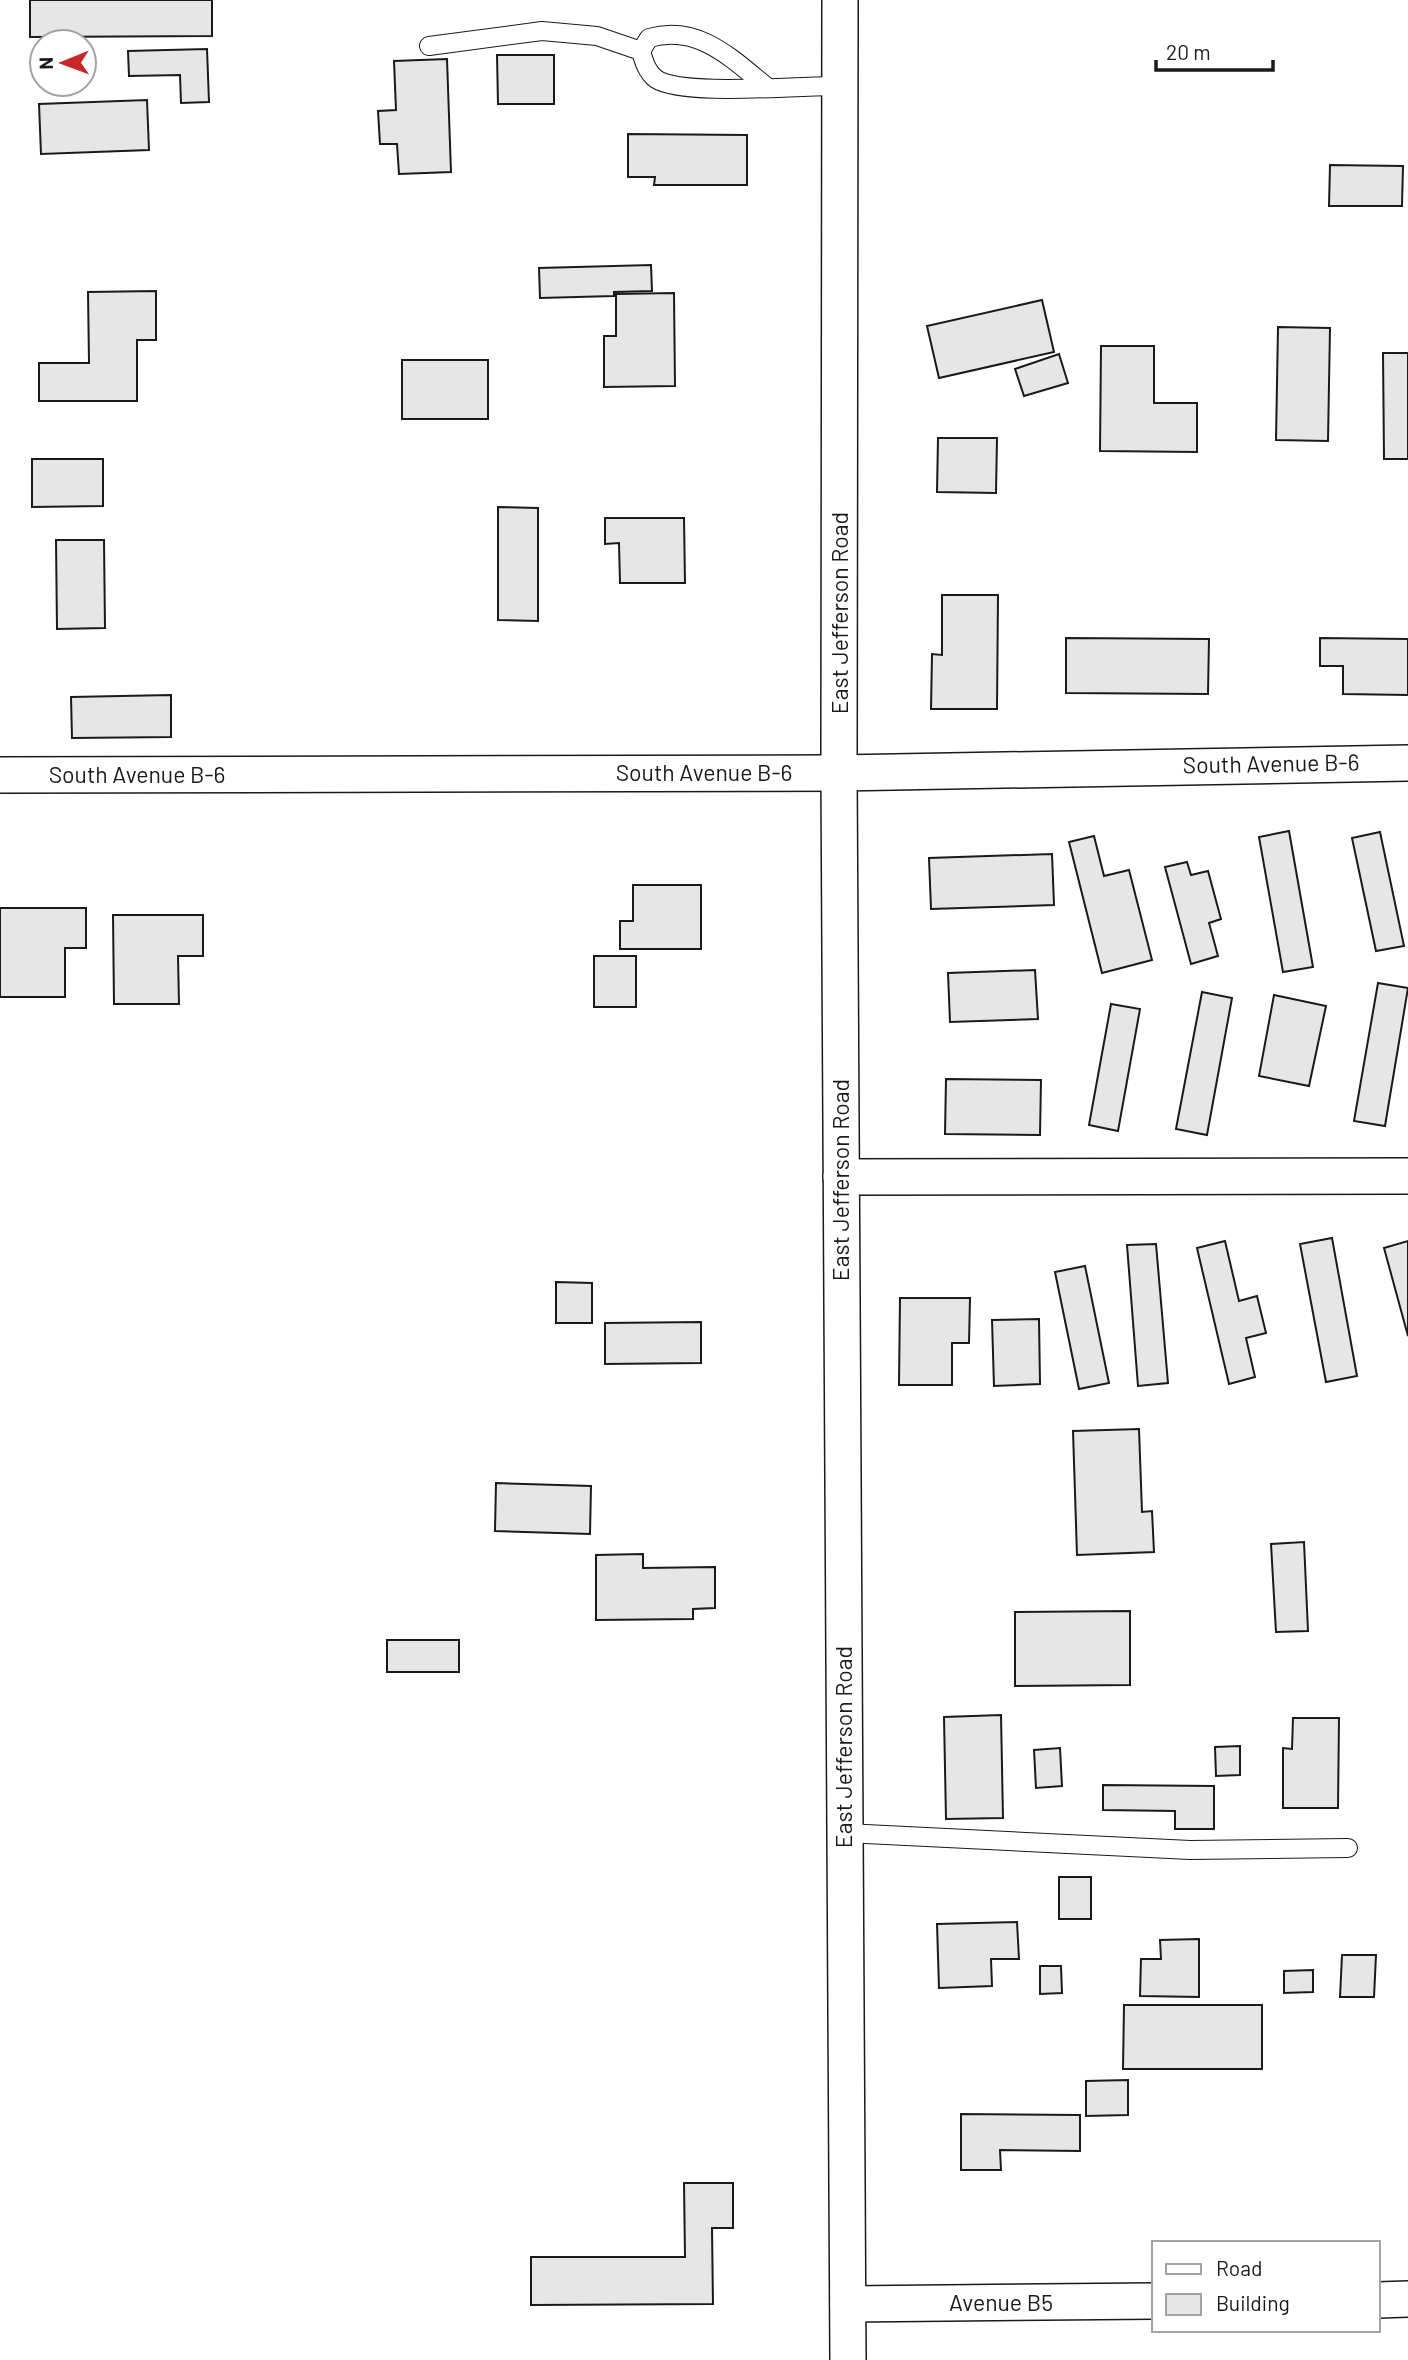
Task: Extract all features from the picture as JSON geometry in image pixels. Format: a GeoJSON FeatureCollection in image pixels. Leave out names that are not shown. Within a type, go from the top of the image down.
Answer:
{"type":"FeatureCollection","features":[{"type":"Feature","properties":{"kind":"street","name":"East Jefferson Road"},"geometry":{"type":"LineString","coordinates":[[841,0],[839,773],[848,2360]]}},
{"type":"Feature","properties":{"kind":"street","name":"South Avenue B-6"},"geometry":{"type":"LineString","coordinates":[[0,775],[839,773],[1408,762]]}},
{"type":"Feature","properties":{"kind":"street"},"geometry":{"type":"LineString","coordinates":[[841,1177],[1408,1176]]}},
{"type":"Feature","properties":{"kind":"street"},"geometry":{"type":"LineString","coordinates":[[1380,2300],[1408,2300]]}},
{"type":"Feature","properties":{"kind":"street","name":"Avenue B5"},"geometry":{"type":"LineString","coordinates":[[848,2304],[1152,2301]]}},
{"type":"Feature","properties":{"kind":"lane"},"geometry":{"type":"LineString","coordinates":[[429,46],[542,31],[597,36],[641,51]]}},
{"type":"Feature","properties":{"kind":"lane"},"geometry":{"type":"LineString","coordinates":[[767,87],[713,44],[684,34],[667,32],[649,38],[641,51],[645,66],[657,80],[691,89],[841,86]]}},
{"type":"Feature","properties":{"kind":"lane"},"geometry":{"type":"LineString","coordinates":[[845,1833],[1190,1850],[1348,1848]]}},
{"type":"Feature","properties":{"kind":"building"},"geometry":{"type":"Polygon","coordinates":[[[30,0],[212,0],[212,36],[98,37],[98,28],[30,28],[30,0]]]}},
{"type":"Feature","properties":{"kind":"building"},"geometry":{"type":"Polygon","coordinates":[[[207,49],[209,102],[181,103],[180,75],[129,76],[128,51],[207,49]]]}},
{"type":"Feature","properties":{"kind":"building"},"geometry":{"type":"Polygon","coordinates":[[[497,55],[554,55],[554,104],[498,104],[497,55]]]}},
{"type":"Feature","properties":{"kind":"building"},"geometry":{"type":"Polygon","coordinates":[[[447,59],[451,172],[399,174],[397,144],[380,144],[378,111],[396,110],[394,61],[447,59]]]}},
{"type":"Feature","properties":{"kind":"building"},"geometry":{"type":"Polygon","coordinates":[[[147,100],[149,150],[41,154],[39,104],[147,100]]]}},
{"type":"Feature","properties":{"kind":"building"},"geometry":{"type":"Polygon","coordinates":[[[628,134],[747,135],[747,185],[654,185],[655,177],[628,177],[628,134]]]}},
{"type":"Feature","properties":{"kind":"building"},"geometry":{"type":"Polygon","coordinates":[[[1330,165],[1403,166],[1402,206],[1329,206],[1330,165]]]}},
{"type":"Feature","properties":{"kind":"building"},"geometry":{"type":"Polygon","coordinates":[[[651,265],[652,291],[614,292],[614,296],[540,298],[539,268],[651,265]]]}},
{"type":"Feature","properties":{"kind":"building"},"geometry":{"type":"Polygon","coordinates":[[[156,291],[156,340],[137,340],[137,401],[39,401],[39,363],[89,363],[88,292],[156,291]]]}},
{"type":"Feature","properties":{"kind":"building"},"geometry":{"type":"Polygon","coordinates":[[[674,293],[675,386],[604,387],[604,336],[616,336],[616,294],[674,293]]]}},
{"type":"Feature","properties":{"kind":"building"},"geometry":{"type":"Polygon","coordinates":[[[1042,300],[1054,352],[939,378],[927,326],[1042,300]]]}},
{"type":"Feature","properties":{"kind":"building"},"geometry":{"type":"Polygon","coordinates":[[[1278,327],[1330,328],[1328,441],[1276,440],[1278,327]]]}},
{"type":"Feature","properties":{"kind":"building"},"geometry":{"type":"Polygon","coordinates":[[[1101,346],[1154,346],[1154,403],[1197,403],[1197,452],[1100,451],[1101,346]]]}},
{"type":"Feature","properties":{"kind":"building"},"geometry":{"type":"Polygon","coordinates":[[[1383,353],[1408,353],[1408,459],[1384,459],[1383,353]]]}},
{"type":"Feature","properties":{"kind":"building"},"geometry":{"type":"Polygon","coordinates":[[[1059,354],[1068,383],[1024,396],[1015,369],[1059,354]]]}},
{"type":"Feature","properties":{"kind":"building"},"geometry":{"type":"Polygon","coordinates":[[[402,360],[488,360],[488,419],[402,419],[402,360]]]}},
{"type":"Feature","properties":{"kind":"building"},"geometry":{"type":"Polygon","coordinates":[[[938,438],[997,438],[996,493],[937,492],[938,438]]]}},
{"type":"Feature","properties":{"kind":"building"},"geometry":{"type":"Polygon","coordinates":[[[32,459],[103,459],[103,506],[32,507],[32,459]]]}},
{"type":"Feature","properties":{"kind":"building"},"geometry":{"type":"Polygon","coordinates":[[[498,507],[538,508],[538,621],[498,620],[498,507]]]}},
{"type":"Feature","properties":{"kind":"building"},"geometry":{"type":"Polygon","coordinates":[[[605,518],[684,518],[685,583],[620,583],[619,543],[605,544],[605,518]]]}},
{"type":"Feature","properties":{"kind":"building"},"geometry":{"type":"Polygon","coordinates":[[[56,540],[104,540],[105,628],[57,629],[56,540]]]}},
{"type":"Feature","properties":{"kind":"building"},"geometry":{"type":"Polygon","coordinates":[[[942,595],[998,595],[997,709],[931,709],[932,654],[942,655],[942,595]]]}},
{"type":"Feature","properties":{"kind":"building"},"geometry":{"type":"Polygon","coordinates":[[[1066,638],[1209,639],[1208,694],[1066,693],[1066,638]]]}},
{"type":"Feature","properties":{"kind":"building"},"geometry":{"type":"Polygon","coordinates":[[[1320,638],[1408,639],[1408,695],[1343,694],[1343,666],[1320,666],[1320,638]]]}},
{"type":"Feature","properties":{"kind":"building"},"geometry":{"type":"Polygon","coordinates":[[[171,695],[171,737],[72,738],[71,697],[171,695]]]}},
{"type":"Feature","properties":{"kind":"building"},"geometry":{"type":"Polygon","coordinates":[[[1289,831],[1313,967],[1283,972],[1259,837],[1289,831]]]}},
{"type":"Feature","properties":{"kind":"building"},"geometry":{"type":"Polygon","coordinates":[[[1380,832],[1404,946],[1376,951],[1352,838],[1380,832]]]}},
{"type":"Feature","properties":{"kind":"building"},"geometry":{"type":"Polygon","coordinates":[[[1094,836],[1104,876],[1129,870],[1152,960],[1102,973],[1069,842],[1094,836]]]}},
{"type":"Feature","properties":{"kind":"building"},"geometry":{"type":"Polygon","coordinates":[[[1052,854],[1054,905],[931,909],[929,858],[1052,854]]]}},
{"type":"Feature","properties":{"kind":"building"},"geometry":{"type":"Polygon","coordinates":[[[1187,862],[1191,875],[1208,871],[1221,919],[1209,923],[1218,956],[1191,964],[1165,867],[1187,862]]]}},
{"type":"Feature","properties":{"kind":"building"},"geometry":{"type":"Polygon","coordinates":[[[633,885],[701,885],[701,949],[620,949],[620,921],[633,921],[633,885]]]}},
{"type":"Feature","properties":{"kind":"building"},"geometry":{"type":"Polygon","coordinates":[[[0,908],[86,908],[86,948],[65,948],[65,997],[0,997],[0,908]]]}},
{"type":"Feature","properties":{"kind":"building"},"geometry":{"type":"Polygon","coordinates":[[[113,915],[203,915],[203,956],[178,956],[179,1004],[114,1004],[113,915]]]}},
{"type":"Feature","properties":{"kind":"building"},"geometry":{"type":"Polygon","coordinates":[[[594,956],[636,956],[636,1007],[594,1007],[594,956]]]}},
{"type":"Feature","properties":{"kind":"building"},"geometry":{"type":"Polygon","coordinates":[[[1035,970],[1038,1019],[950,1022],[948,973],[1035,970]]]}},
{"type":"Feature","properties":{"kind":"building"},"geometry":{"type":"Polygon","coordinates":[[[1378,983],[1408,988],[1385,1126],[1354,1121],[1378,983]]]}},
{"type":"Feature","properties":{"kind":"building"},"geometry":{"type":"Polygon","coordinates":[[[1202,992],[1232,998],[1207,1135],[1176,1129],[1202,992]]]}},
{"type":"Feature","properties":{"kind":"building"},"geometry":{"type":"Polygon","coordinates":[[[1274,995],[1326,1006],[1309,1086],[1259,1076],[1274,995]]]}},
{"type":"Feature","properties":{"kind":"building"},"geometry":{"type":"Polygon","coordinates":[[[1111,1004],[1140,1009],[1118,1131],[1089,1125],[1111,1004]]]}},
{"type":"Feature","properties":{"kind":"building"},"geometry":{"type":"Polygon","coordinates":[[[946,1079],[1041,1080],[1040,1135],[945,1134],[946,1079]]]}},
{"type":"Feature","properties":{"kind":"building"},"geometry":{"type":"Polygon","coordinates":[[[1332,1238],[1357,1376],[1326,1382],[1300,1244],[1332,1238]]]}},
{"type":"Feature","properties":{"kind":"building"},"geometry":{"type":"Polygon","coordinates":[[[1225,1241],[1239,1301],[1257,1296],[1266,1333],[1246,1338],[1255,1377],[1229,1384],[1197,1248],[1225,1241]]]}},
{"type":"Feature","properties":{"kind":"building"},"geometry":{"type":"Polygon","coordinates":[[[1408,1241],[1408,1336],[1384,1248],[1408,1241]]]}},
{"type":"Feature","properties":{"kind":"building"},"geometry":{"type":"Polygon","coordinates":[[[1156,1244],[1168,1383],[1138,1386],[1127,1245],[1156,1244]]]}},
{"type":"Feature","properties":{"kind":"building"},"geometry":{"type":"Polygon","coordinates":[[[1085,1266],[1109,1383],[1079,1389],[1055,1272],[1085,1266]]]}},
{"type":"Feature","properties":{"kind":"building"},"geometry":{"type":"Polygon","coordinates":[[[556,1282],[592,1283],[592,1323],[556,1323],[556,1282]]]}},
{"type":"Feature","properties":{"kind":"building"},"geometry":{"type":"Polygon","coordinates":[[[900,1298],[970,1298],[969,1343],[952,1343],[952,1385],[899,1385],[900,1298]]]}},
{"type":"Feature","properties":{"kind":"building"},"geometry":{"type":"Polygon","coordinates":[[[1039,1319],[1040,1384],[994,1386],[992,1320],[1039,1319]]]}},
{"type":"Feature","properties":{"kind":"building"},"geometry":{"type":"Polygon","coordinates":[[[701,1322],[701,1363],[605,1364],[605,1323],[701,1322]]]}},
{"type":"Feature","properties":{"kind":"building"},"geometry":{"type":"Polygon","coordinates":[[[1139,1429],[1142,1512],[1152,1511],[1154,1552],[1077,1555],[1073,1431],[1139,1429]]]}},
{"type":"Feature","properties":{"kind":"building"},"geometry":{"type":"Polygon","coordinates":[[[496,1483],[591,1486],[590,1534],[495,1531],[496,1483]]]}},
{"type":"Feature","properties":{"kind":"building"},"geometry":{"type":"Polygon","coordinates":[[[1304,1542],[1308,1631],[1276,1632],[1271,1544],[1304,1542]]]}},
{"type":"Feature","properties":{"kind":"building"},"geometry":{"type":"Polygon","coordinates":[[[643,1554],[643,1568],[715,1567],[715,1608],[693,1609],[693,1619],[596,1620],[596,1555],[643,1554]]]}},
{"type":"Feature","properties":{"kind":"building"},"geometry":{"type":"Polygon","coordinates":[[[1130,1611],[1130,1685],[1015,1686],[1015,1612],[1130,1611]]]}},
{"type":"Feature","properties":{"kind":"building"},"geometry":{"type":"Polygon","coordinates":[[[387,1640],[459,1640],[459,1672],[387,1672],[387,1640]]]}},
{"type":"Feature","properties":{"kind":"building"},"geometry":{"type":"Polygon","coordinates":[[[1001,1715],[1003,1818],[946,1819],[944,1717],[1001,1715]]]}},
{"type":"Feature","properties":{"kind":"building"},"geometry":{"type":"Polygon","coordinates":[[[1293,1718],[1339,1718],[1338,1808],[1283,1808],[1283,1748],[1292,1749],[1293,1718]]]}},
{"type":"Feature","properties":{"kind":"building"},"geometry":{"type":"Polygon","coordinates":[[[1240,1746],[1240,1775],[1216,1776],[1215,1747],[1240,1746]]]}},
{"type":"Feature","properties":{"kind":"building"},"geometry":{"type":"Polygon","coordinates":[[[1060,1748],[1062,1786],[1036,1788],[1034,1750],[1060,1748]]]}},
{"type":"Feature","properties":{"kind":"building"},"geometry":{"type":"Polygon","coordinates":[[[1103,1785],[1214,1786],[1214,1829],[1175,1829],[1175,1811],[1103,1810],[1103,1785]]]}},
{"type":"Feature","properties":{"kind":"building"},"geometry":{"type":"Polygon","coordinates":[[[1059,1877],[1091,1877],[1091,1919],[1059,1919],[1059,1877]]]}},
{"type":"Feature","properties":{"kind":"building"},"geometry":{"type":"Polygon","coordinates":[[[1017,1922],[1019,1959],[991,1959],[992,1986],[939,1988],[937,1924],[1017,1922]]]}},
{"type":"Feature","properties":{"kind":"building"},"geometry":{"type":"Polygon","coordinates":[[[1199,1939],[1199,1997],[1140,1996],[1141,1959],[1161,1959],[1160,1940],[1199,1939]]]}},
{"type":"Feature","properties":{"kind":"building"},"geometry":{"type":"Polygon","coordinates":[[[1342,1955],[1376,1955],[1374,1997],[1340,1997],[1342,1955]]]}},
{"type":"Feature","properties":{"kind":"building"},"geometry":{"type":"Polygon","coordinates":[[[1040,1966],[1061,1966],[1062,1993],[1040,1994],[1040,1966]]]}},
{"type":"Feature","properties":{"kind":"building"},"geometry":{"type":"Polygon","coordinates":[[[1313,1970],[1313,1992],[1284,1993],[1284,1971],[1313,1970]]]}},
{"type":"Feature","properties":{"kind":"building"},"geometry":{"type":"Polygon","coordinates":[[[1124,2005],[1262,2005],[1262,2069],[1123,2069],[1124,2005]]]}},
{"type":"Feature","properties":{"kind":"building"},"geometry":{"type":"Polygon","coordinates":[[[1128,2080],[1128,2115],[1086,2116],[1086,2081],[1128,2080]]]}},
{"type":"Feature","properties":{"kind":"building"},"geometry":{"type":"Polygon","coordinates":[[[961,2114],[1080,2115],[1080,2151],[1000,2150],[1001,2170],[961,2170],[961,2114]]]}},
{"type":"Feature","properties":{"kind":"building"},"geometry":{"type":"Polygon","coordinates":[[[684,2183],[733,2183],[733,2228],[712,2228],[713,2304],[531,2305],[531,2257],[685,2257],[684,2183]]]}}]}
